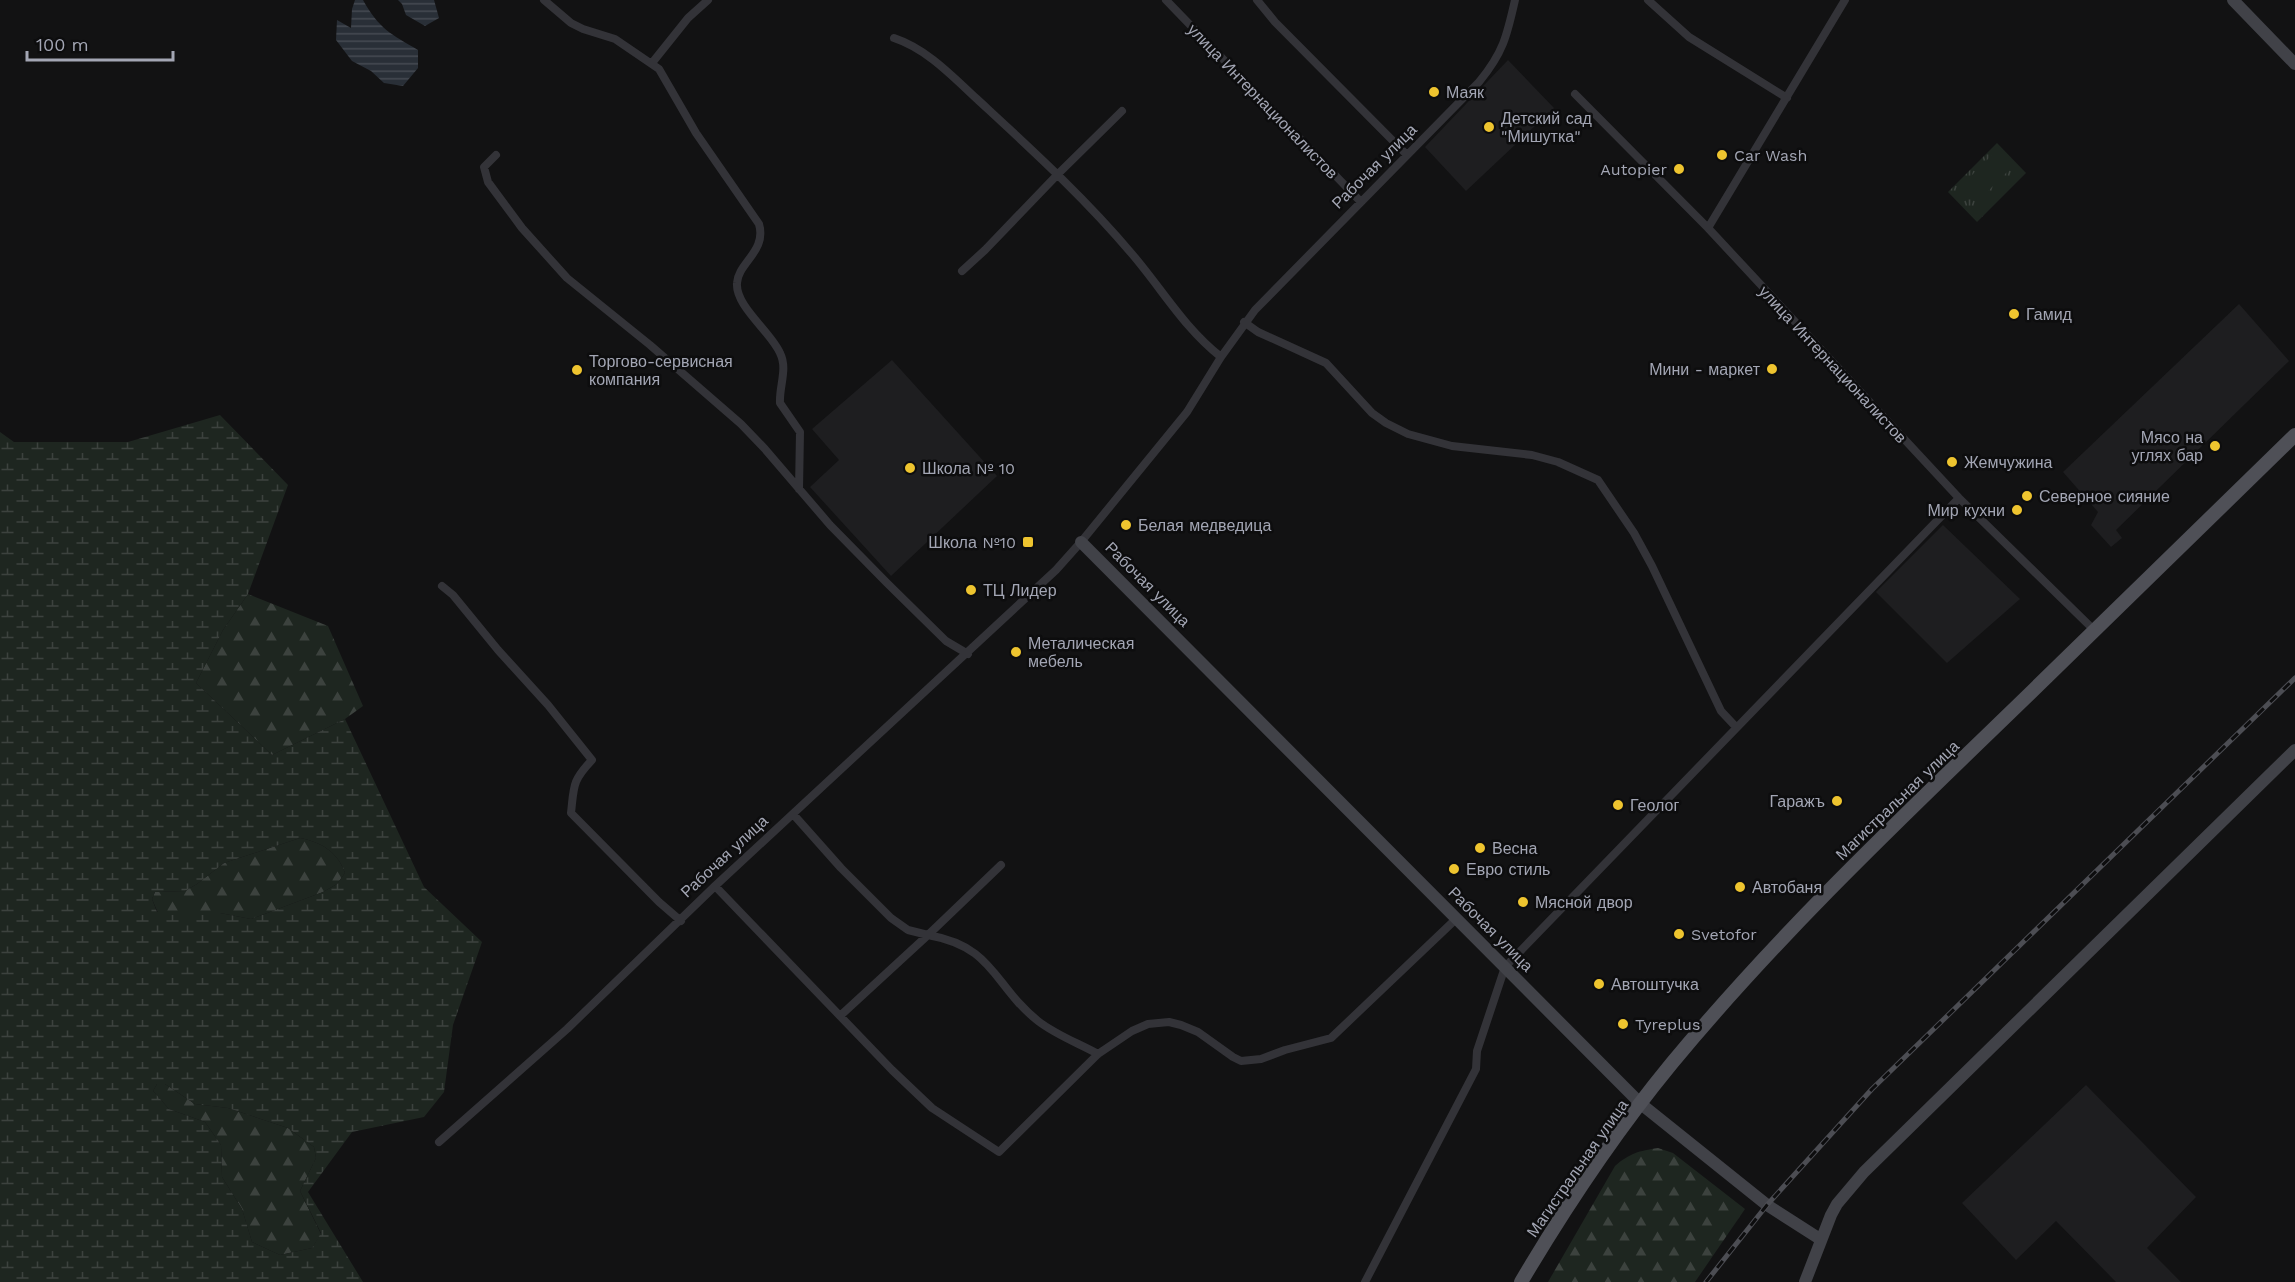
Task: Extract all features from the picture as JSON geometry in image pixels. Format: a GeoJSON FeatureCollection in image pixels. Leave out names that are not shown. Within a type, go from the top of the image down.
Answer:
{"type":"FeatureCollection","features":[{"type":"Feature","properties":{"kind":"main road"},"geometry":{"type":"LineString","coordinates":[[2233,0],[2295,64]]}},
{"type":"Feature","properties":{"kind":"main road","name":"Магистральная улица"},"geometry":{"type":"LineString","coordinates":[[1521,1282],[1583,1184],[1669,1066],[1713,1015],[1800,920],[1926,794],[2295,435]]}},
{"type":"Feature","properties":{"kind":"main road","name":"Рабочая улица"},"geometry":{"type":"LineString","coordinates":[[1081,542],[1641,1104],[1767,1205],[1820,1239]]}},
{"type":"Feature","properties":{"kind":"main road"},"geometry":{"type":"LineString","coordinates":[[1804,1282],[1820,1239],[1837,1204],[1864,1172],[2295,750]]}},
{"type":"Feature","properties":{"kind":"street"},"geometry":{"type":"LineString","coordinates":[[544,0],[571,23],[615,39],[652,63],[665,77],[696,133],[759,224],[761,230],[759,243],[736,283],[742,301],[780,351],[784,363],[780,403],[800,432],[799,489]]}},
{"type":"Feature","properties":{"kind":"street"},"geometry":{"type":"LineString","coordinates":[[652,63],[675,33],[708,0]]}},
{"type":"Feature","properties":{"kind":"street","name":"улица Интернационалистов"},"geometry":{"type":"LineString","coordinates":[[1166,0],[1361,202]]}},
{"type":"Feature","properties":{"kind":"street"},"geometry":{"type":"LineString","coordinates":[[1257,0],[1275,22],[1407,155]]}},
{"type":"Feature","properties":{"kind":"street","name":"Рабочая улица"},"geometry":{"type":"LineString","coordinates":[[439,1142],[567,1029],[716,886],[1037,589],[1081,542],[1187,412],[1244,322],[1493,65],[1505,41],[1515,0]]}},
{"type":"Feature","properties":{"kind":"street"},"geometry":{"type":"LineString","coordinates":[[1648,0],[1689,37],[1787,98]]}},
{"type":"Feature","properties":{"kind":"street"},"geometry":{"type":"LineString","coordinates":[[1708,228],[1845,0]]}},
{"type":"Feature","properties":{"kind":"street"},"geometry":{"type":"LineString","coordinates":[[894,38],[908,42],[936,62],[1058,174],[1132,253],[1195,336],[1221,357]]}},
{"type":"Feature","properties":{"kind":"street","name":"улица Интернационалистов"},"geometry":{"type":"LineString","coordinates":[[1575,94],[1708,228],[1959,498],[2095,631]]}},
{"type":"Feature","properties":{"kind":"street"},"geometry":{"type":"LineString","coordinates":[[962,271],[1122,111]]}},
{"type":"Feature","properties":{"kind":"street"},"geometry":{"type":"LineString","coordinates":[[496,155],[484,167],[485,175],[522,228],[567,278],[650,345],[741,424],[830,525],[946,641],[968,654]]}},
{"type":"Feature","properties":{"kind":"street"},"geometry":{"type":"LineString","coordinates":[[1244,322],[1258,332],[1326,363],[1372,413],[1408,434],[1452,446],[1532,455],[1558,462],[1598,480],[1634,532],[1721,711],[1736,728]]}},
{"type":"Feature","properties":{"kind":"street"},"geometry":{"type":"LineString","coordinates":[[1365,1282],[1476,1069],[1477,1051],[1505,967],[1959,498]]}},
{"type":"Feature","properties":{"kind":"street"},"geometry":{"type":"LineString","coordinates":[[442,586],[453,595],[498,650],[548,705],[592,760],[577,775],[572,813],[659,902],[681,921]]}},
{"type":"Feature","properties":{"kind":"street"},"geometry":{"type":"LineString","coordinates":[[793,814],[841,868],[891,918],[908,930],[957,942],[972,950],[984,960],[1036,1019],[1058,1034],[1098,1054]]}},
{"type":"Feature","properties":{"kind":"street"},"geometry":{"type":"LineString","coordinates":[[840,1016],[1000,866]]}},
{"type":"Feature","properties":{"kind":"street"},"geometry":{"type":"LineString","coordinates":[[716,886],[892,1070],[932,1108],[999,1152],[1098,1054],[1132,1031],[1158,1022],[1181,1025],[1198,1032],[1241,1061],[1261,1059],[1331,1038],[1457,918]]}},
{"type":"Feature","properties":{"kind":"shaded area"},"geometry":{"type":"Polygon","coordinates":[[[355,0],[363,0],[386,30],[418,50],[418,68],[403,86],[384,83],[371,71],[352,61],[336,40],[337,20],[351,28],[355,0]]]}},
{"type":"Feature","properties":{"kind":"shaded area"},"geometry":{"type":"Polygon","coordinates":[[[398,0],[434,0],[439,18],[425,26],[406,15],[398,0]]]}},
{"type":"Feature","properties":{"kind":"shaded area","name":"Детский сад \"Мишутка\""},"geometry":{"type":"Polygon","coordinates":[[[1508,60],[1554,108],[1466,191],[1425,147],[1508,60]]]}},
{"type":"Feature","properties":{"kind":"shaded area"},"geometry":{"type":"Polygon","coordinates":[[[2239,304],[2289,361],[2116,530],[2122,538],[2111,547],[2091,525],[2098,512],[2063,472],[2239,304]]]}},
{"type":"Feature","properties":{"kind":"shaded area","name":"Школа № 10"},"geometry":{"type":"Polygon","coordinates":[[[892,360],[997,476],[891,576],[810,487],[839,460],[812,429],[892,360]]]}},
{"type":"Feature","properties":{"kind":"shaded area"},"geometry":{"type":"Polygon","coordinates":[[[1943,525],[2020,599],[1947,663],[1876,592],[1943,525]]]}},
{"type":"Feature","properties":{"kind":"shaded area"},"geometry":{"type":"Polygon","coordinates":[[[2086,1085],[2196,1197],[2147,1248],[2181,1282],[2116,1282],[2056,1221],[2016,1260],[1962,1203],[2086,1085]]]}},
{"type":"Feature","properties":{"kind":"green space"},"geometry":{"type":"Polygon","coordinates":[[[1997,143],[2026,173],[1977,222],[1948,192],[1997,143]]]}},
{"type":"Feature","properties":{"kind":"green space"},"geometry":{"type":"Polygon","coordinates":[[[1997,150],[2013,166],[1985,194],[1969,178],[1997,150]]]}},
{"type":"Feature","properties":{"kind":"green space"},"geometry":{"type":"Polygon","coordinates":[[[220,415],[288,485],[248,594],[223,630],[196,683],[272,755],[345,719],[424,887],[482,942],[453,1025],[444,1092],[424,1117],[352,1132],[308,1192],[363,1282],[0,1282],[0,432],[14,442],[128,442],[220,415]],[[300,838],[224,863],[185,891],[155,892],[152,899],[157,912],[220,913],[251,919],[323,892],[337,884],[345,873],[338,859],[322,845],[300,838]],[[157,1084],[153,1091],[169,1109],[205,1122],[221,1145],[222,1177],[242,1209],[252,1242],[280,1255],[312,1248],[321,1233],[300,1191],[316,1158],[314,1147],[288,1128],[228,1108],[195,1104],[165,1084],[157,1084]]]}},
{"type":"Feature","properties":{"kind":"green space"},"geometry":{"type":"Polygon","coordinates":[[[248,594],[328,626],[363,706],[345,719],[272,755],[196,683],[223,630],[248,594]]]}},
{"type":"Feature","properties":{"kind":"green space"},"geometry":{"type":"Polygon","coordinates":[[[300,838],[322,845],[338,859],[345,873],[337,884],[323,892],[251,919],[220,913],[158,913],[152,899],[155,892],[185,891],[224,863],[300,838]]]}},
{"type":"Feature","properties":{"kind":"green space"},"geometry":{"type":"Polygon","coordinates":[[[157,1084],[165,1084],[195,1104],[228,1108],[288,1128],[314,1147],[316,1158],[300,1191],[321,1234],[312,1248],[280,1255],[252,1242],[242,1209],[222,1177],[221,1145],[205,1122],[169,1109],[153,1091],[157,1084]]]}},
{"type":"Feature","properties":{"kind":"green space"},"geometry":{"type":"Polygon","coordinates":[[[1658,1148],[1673,1153],[1745,1209],[1695,1282],[1548,1282],[1615,1166],[1635,1153],[1658,1148]]]}},
{"type":"Feature","properties":{"kind":"railway"},"geometry":{"type":"LineString","coordinates":[[1706,1282],[1767,1205],[1872,1089],[2295,678]]}},
{"type":"Feature","properties":{"kind":"place","name":"Маяк"},"geometry":{"type":"Point","coordinates":[1434,92]}},
{"type":"Feature","properties":{"kind":"place","name":"Детский сад \"Мишутка\""},"geometry":{"type":"Point","coordinates":[1489,127]}},
{"type":"Feature","properties":{"kind":"place","name":"Car Wash"},"geometry":{"type":"Point","coordinates":[1722,155]}},
{"type":"Feature","properties":{"kind":"place","name":"Autopier"},"geometry":{"type":"Point","coordinates":[1679,169]}},
{"type":"Feature","properties":{"kind":"place","name":"Гамид"},"geometry":{"type":"Point","coordinates":[2014,314]}},
{"type":"Feature","properties":{"kind":"place","name":"Мини - маркет"},"geometry":{"type":"Point","coordinates":[1772,369]}},
{"type":"Feature","properties":{"kind":"place","name":"Торгово-сервисная компания"},"geometry":{"type":"Point","coordinates":[577,370]}},
{"type":"Feature","properties":{"kind":"place","name":"Мясо на углях бар"},"geometry":{"type":"Point","coordinates":[2215,446]}},
{"type":"Feature","properties":{"kind":"place","name":"Жемчужина"},"geometry":{"type":"Point","coordinates":[1952,462]}},
{"type":"Feature","properties":{"kind":"place","name":"Школа № 10"},"geometry":{"type":"Point","coordinates":[910,468]}},
{"type":"Feature","properties":{"kind":"place","name":"Северное сияние"},"geometry":{"type":"Point","coordinates":[2027,496]}},
{"type":"Feature","properties":{"kind":"place","name":"Мир кухни"},"geometry":{"type":"Point","coordinates":[2017,510]}},
{"type":"Feature","properties":{"kind":"place","name":"Белая медведица"},"geometry":{"type":"Point","coordinates":[1126,525]}},
{"type":"Feature","properties":{"kind":"place","name":"Школа №10"},"geometry":{"type":"Point","coordinates":[1028,542]}},
{"type":"Feature","properties":{"kind":"place","name":"ТЦ Лидер"},"geometry":{"type":"Point","coordinates":[971,590]}},
{"type":"Feature","properties":{"kind":"place","name":"Металическая мебель"},"geometry":{"type":"Point","coordinates":[1016,652]}},
{"type":"Feature","properties":{"kind":"place","name":"Гаражъ"},"geometry":{"type":"Point","coordinates":[1837,801]}},
{"type":"Feature","properties":{"kind":"place","name":"Геолог"},"geometry":{"type":"Point","coordinates":[1618,805]}},
{"type":"Feature","properties":{"kind":"place","name":"Весна"},"geometry":{"type":"Point","coordinates":[1480,848]}},
{"type":"Feature","properties":{"kind":"place","name":"Евро стиль"},"geometry":{"type":"Point","coordinates":[1454,869]}},
{"type":"Feature","properties":{"kind":"place","name":"Автобаня"},"geometry":{"type":"Point","coordinates":[1740,887]}},
{"type":"Feature","properties":{"kind":"place","name":"Мясной двор"},"geometry":{"type":"Point","coordinates":[1523,902]}},
{"type":"Feature","properties":{"kind":"place","name":"Svetofor"},"geometry":{"type":"Point","coordinates":[1679,934]}},
{"type":"Feature","properties":{"kind":"place","name":"Автоштучка"},"geometry":{"type":"Point","coordinates":[1599,984]}},
{"type":"Feature","properties":{"kind":"place","name":"Tyreplus"},"geometry":{"type":"Point","coordinates":[1623,1024]}}]}
